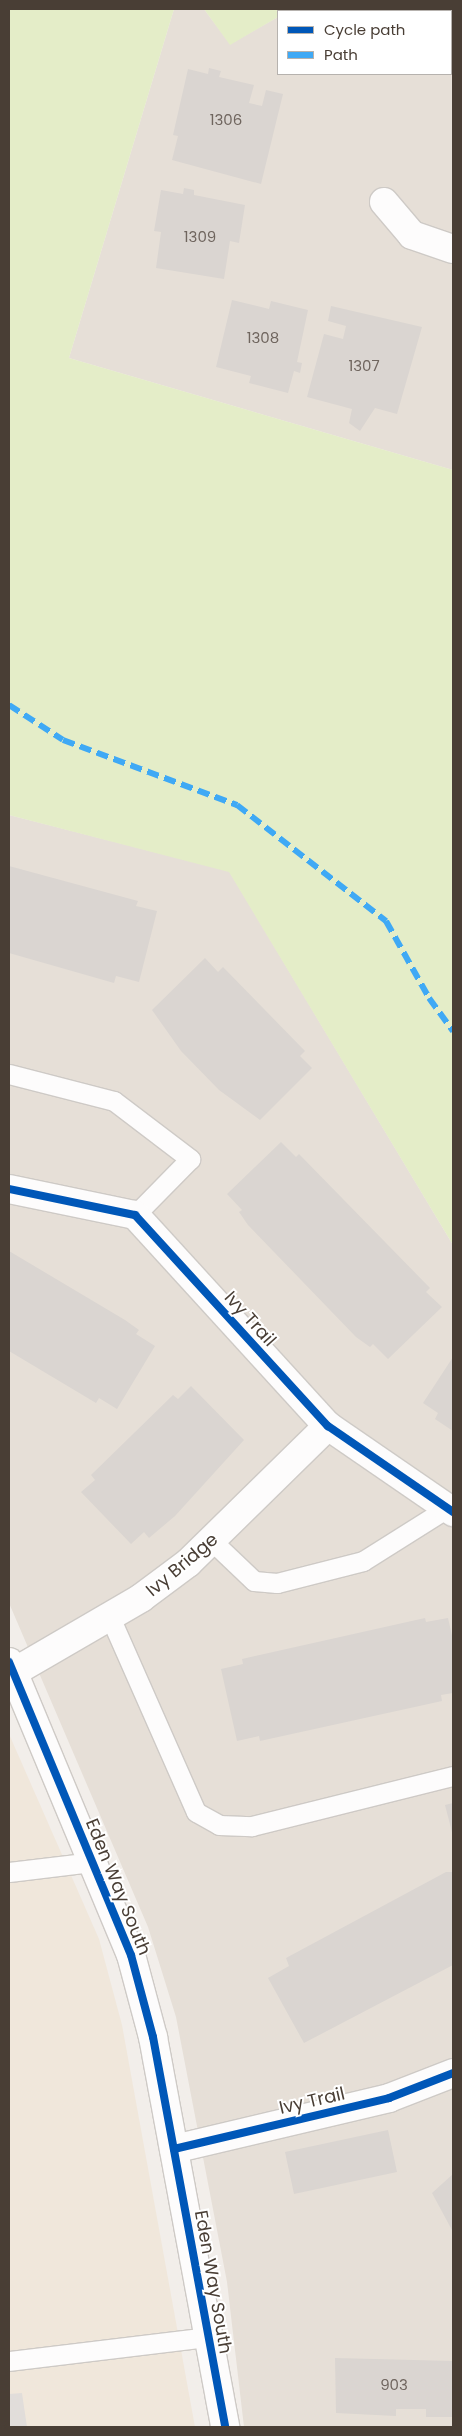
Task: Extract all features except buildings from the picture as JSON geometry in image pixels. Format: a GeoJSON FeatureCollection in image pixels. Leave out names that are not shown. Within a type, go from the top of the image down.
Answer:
{"type":"FeatureCollection","features":[{"type":"Feature","properties":{"kind":"street"},"geometry":{"type":"LineString","coordinates":[[384,202],[412,234],[453,249]]}},
{"type":"Feature","properties":{"kind":"street"},"geometry":{"type":"LineString","coordinates":[[9,1189],[135,1215]]}},
{"type":"Feature","properties":{"kind":"street","name":"Ivy Trail"},"geometry":{"type":"LineString","coordinates":[[135,1215],[328,1426],[450,1510]]}},
{"type":"Feature","properties":{"kind":"street","name":"Ivy Bridge"},"geometry":{"type":"LineString","coordinates":[[11,1667],[110,1617],[141,1598],[212,1541],[328,1426]]}},
{"type":"Feature","properties":{"kind":"street","name":"Eden Way South"},"geometry":{"type":"LineString","coordinates":[[11,1667],[131,1955],[174,2149],[206,2336],[225,2427]]}},
{"type":"Feature","properties":{"kind":"street","name":"Ivy Trail"},"geometry":{"type":"LineString","coordinates":[[174,2149],[389,2098],[453,2073]]}},
{"type":"Feature","properties":{"kind":"lane"},"geometry":{"type":"LineString","coordinates":[[9,1074],[114,1101],[190,1158],[135,1215]]}},
{"type":"Feature","properties":{"kind":"lane"},"geometry":{"type":"LineString","coordinates":[[212,1541],[254,1581],[277,1583],[362,1562],[450,1510]]}},
{"type":"Feature","properties":{"kind":"lane"},"geometry":{"type":"LineString","coordinates":[[110,1617],[196,1812],[219,1825],[252,1826],[453,1776]]}},
{"type":"Feature","properties":{"kind":"lane"},"geometry":{"type":"LineString","coordinates":[[9,1872],[93,1862]]}},
{"type":"Feature","properties":{"kind":"lane"},"geometry":{"type":"LineString","coordinates":[[9,2361],[206,2336]]}},
{"type":"Feature","properties":{"kind":"shaded area"},"geometry":{"type":"Polygon","coordinates":[[[174,9],[204,9],[230,44],[277,18],[277,75],[452,75],[452,10],[371,10],[453,9],[453,470],[69,358],[174,9]]]}},
{"type":"Feature","properties":{"kind":"shaded area"},"geometry":{"type":"Polygon","coordinates":[[[9,815],[229,871],[453,1245],[453,2427],[244,2427],[227,2282],[176,2017],[148,1927],[9,1603],[9,815]]]}},
{"type":"Feature","properties":{"kind":"shaded area"},"geometry":{"type":"Polygon","coordinates":[[[9,1734],[99,1939],[122,2025],[195,2427],[9,2427],[9,1734]]]}},
{"type":"Feature","properties":{"kind":"shaded area"},"geometry":{"type":"Polygon","coordinates":[[[22,2393],[27,2427],[9,2427],[9,2394],[22,2393]]]}},
{"type":"Feature","properties":{"kind":"green space"},"geometry":{"type":"Polygon","coordinates":[[[9,9],[174,9],[69,358],[453,470],[453,1245],[229,872],[9,815],[9,9]]]}},
{"type":"Feature","properties":{"kind":"green space"},"geometry":{"type":"Polygon","coordinates":[[[204,9],[294,9],[277,10],[277,18],[230,45],[204,9]]]}},
{"type":"Feature","properties":{"kind":"marked path"},"geometry":{"type":"LineString","coordinates":[[9,705],[63,740],[237,805],[386,921],[429,998],[453,1031]]}},
{"type":"Feature","properties":{"kind":"cycle path"},"geometry":{"type":"LineString","coordinates":[[9,1189],[135,1215],[328,1426],[453,1512]]}},
{"type":"Feature","properties":{"kind":"cycle path"},"geometry":{"type":"LineString","coordinates":[[9,1662],[131,1955],[153,2037],[225,2427]]}},
{"type":"Feature","properties":{"kind":"cycle path"},"geometry":{"type":"LineString","coordinates":[[174,2149],[389,2098],[453,2073]]}}]}
